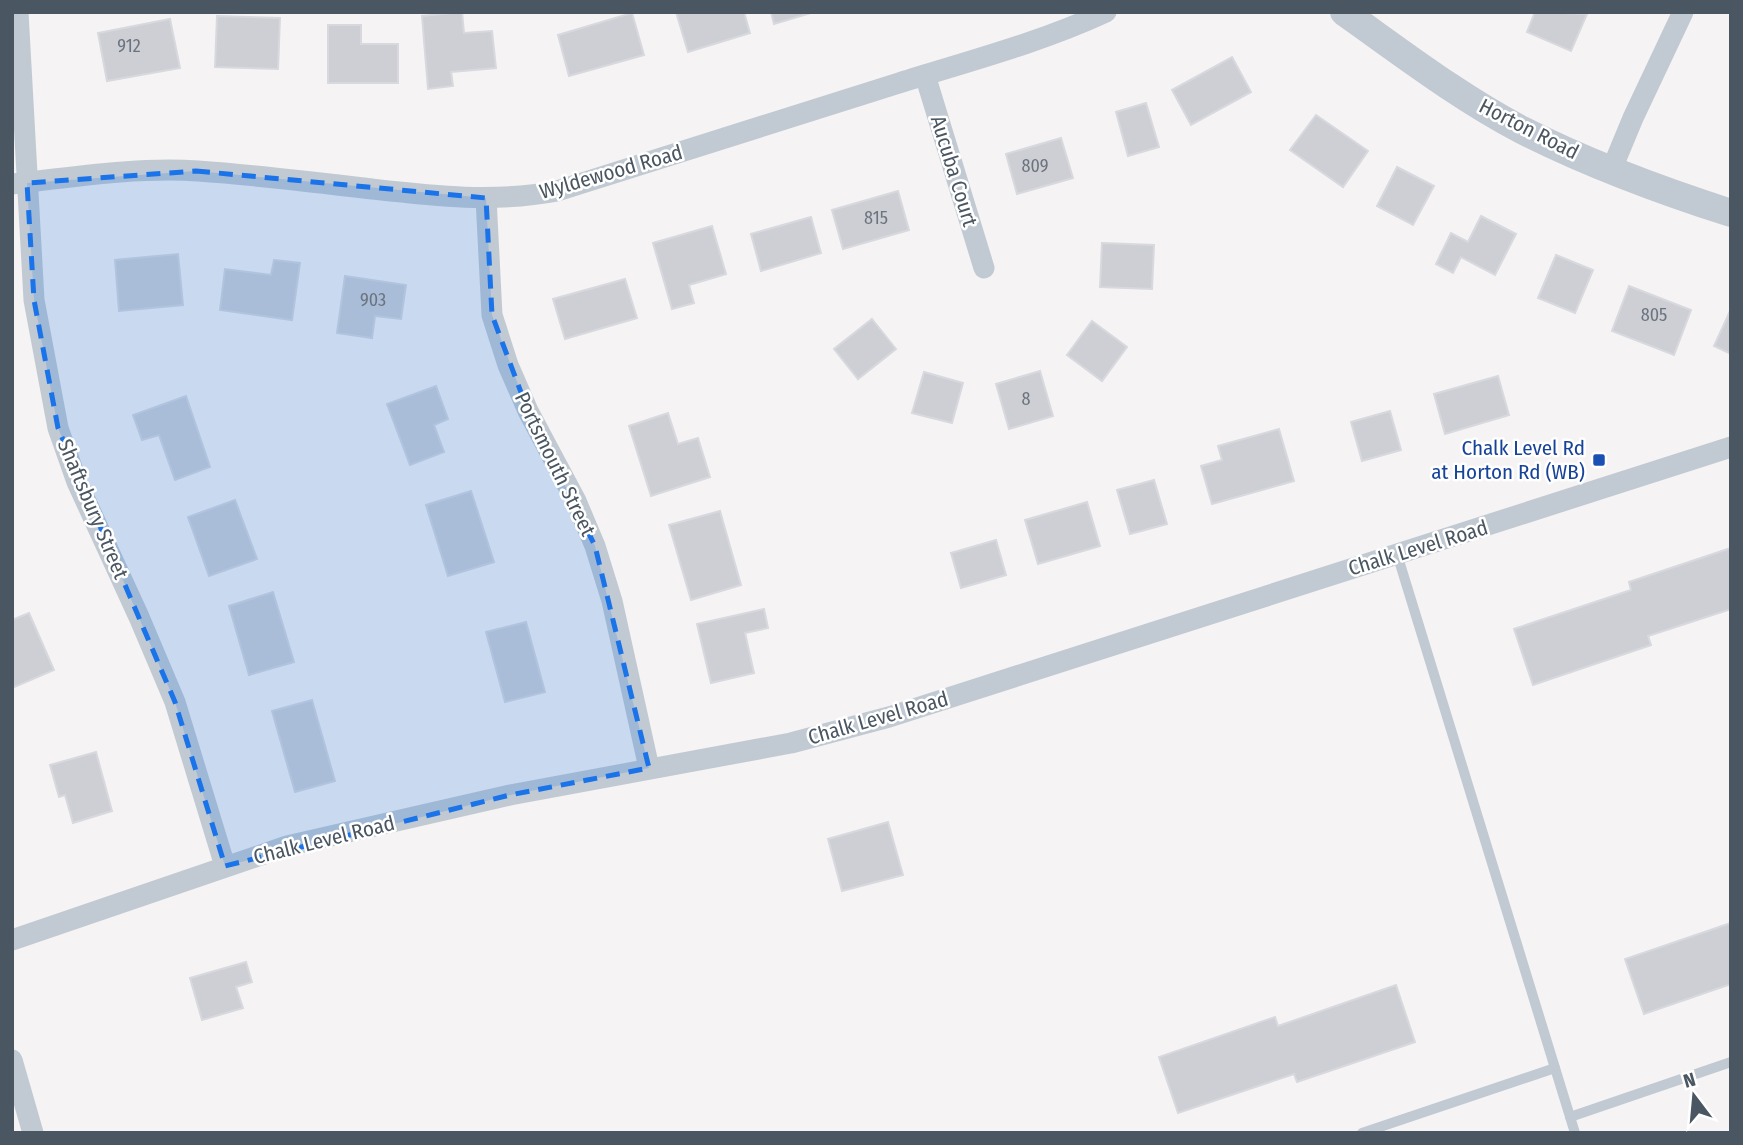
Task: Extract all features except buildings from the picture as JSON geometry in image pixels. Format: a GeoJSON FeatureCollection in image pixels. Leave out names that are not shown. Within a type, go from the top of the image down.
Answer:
{"type":"FeatureCollection","features":[{"type":"Feature","properties":{"kind":"street","name":"Shaftsbury Street"},"geometry":{"type":"LineString","coordinates":[[18,12],[19,183],[34,300],[58,428],[77,482],[175,702],[225,866]]}},
{"type":"Feature","properties":{"kind":"street","name":"Wyldewood Road"},"geometry":{"type":"LineString","coordinates":[[19,183],[153,170],[196,171],[437,196],[533,196],[557,191],[1002,53],[1070,29],[1106,12]]}},
{"type":"Feature","properties":{"kind":"street","name":"Horton Road"},"geometry":{"type":"LineString","coordinates":[[1344,12],[1442,82],[1521,129],[1611,171],[1731,213]]}},
{"type":"Feature","properties":{"kind":"street"},"geometry":{"type":"LineString","coordinates":[[1611,171],[1683,12]]}},
{"type":"Feature","properties":{"kind":"street","name":"Aucuba Court"},"geometry":{"type":"LineString","coordinates":[[925,75],[984,268]]}},
{"type":"Feature","properties":{"kind":"street","name":"Portsmouth Street"},"geometry":{"type":"LineString","coordinates":[[486,198],[492,315],[527,411],[576,501],[595,546],[612,601],[649,768]]}},
{"type":"Feature","properties":{"kind":"street","name":"Chalk Level Road"},"geometry":{"type":"LineString","coordinates":[[12,940],[287,846],[510,795],[791,743],[889,717],[1731,447]]}},
{"type":"Feature","properties":{"kind":"street"},"geometry":{"type":"LineString","coordinates":[[12,1060],[33,1133]]}},
{"type":"Feature","properties":{"kind":"lane"},"geometry":{"type":"LineString","coordinates":[[1397,554],[1575,1133]]}},
{"type":"Feature","properties":{"kind":"lane"},"geometry":{"type":"LineString","coordinates":[[1570,1116],[1731,1062]]}},
{"type":"Feature","properties":{"kind":"lane"},"geometry":{"type":"LineString","coordinates":[[1362,1133],[1555,1068]]}},
{"type":"Feature","properties":{"kind":"highlighted area"},"geometry":{"type":"Polygon","coordinates":[[[196,171],[486,198],[492,315],[528,411],[595,546],[649,768],[510,795],[225,866],[175,702],[58,428],[34,300],[27,183],[196,171]]]}},
{"type":"Feature","properties":{"kind":"place","name":"Chalk Level Rd at Horton Rd (WB)"},"geometry":{"type":"Point","coordinates":[1599,460]}}]}
